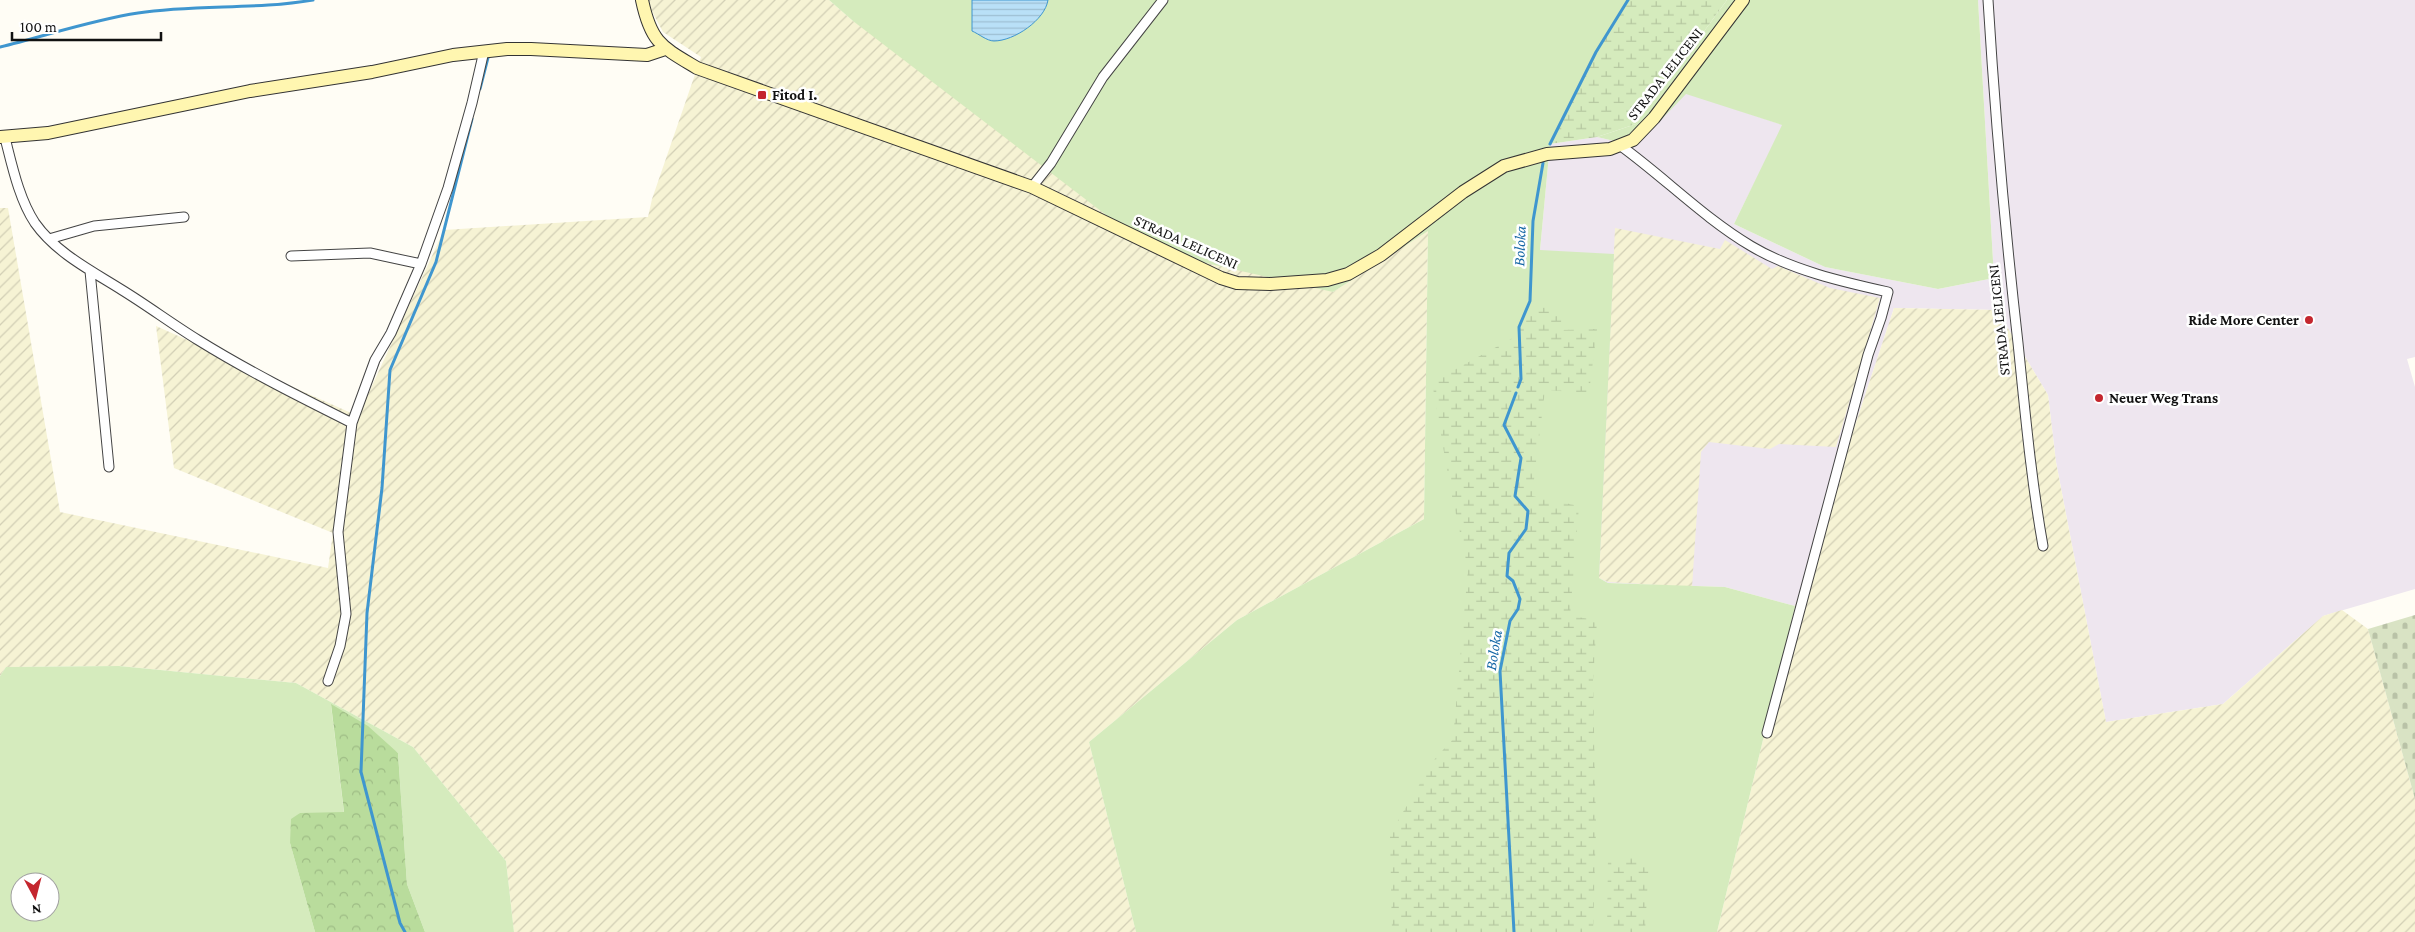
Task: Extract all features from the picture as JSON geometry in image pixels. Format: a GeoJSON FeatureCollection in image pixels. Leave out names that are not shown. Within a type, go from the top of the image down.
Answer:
{"type":"FeatureCollection","features":[{"type":"Feature","properties":{"kind":"main road"},"geometry":{"type":"LineString","coordinates":[[3,137],[48,133],[250,91],[484,51],[531,48],[646,56],[665,49],[653,35],[645,15],[642,0]]}},
{"type":"Feature","properties":{"kind":"main road","name":"STRADA LELICENI"},"geometry":{"type":"LineString","coordinates":[[665,49],[697,68],[1032,187],[1221,278],[1237,282],[1270,284],[1326,280],[1357,270],[1381,255],[1463,192],[1504,166],[1547,154],[1610,149],[1633,140],[1654,118],[1742,0]]}},
{"type":"Feature","properties":{"kind":"street"},"geometry":{"type":"LineString","coordinates":[[1032,187],[1051,164],[1103,76],[1163,0]]}},
{"type":"Feature","properties":{"kind":"street","name":"STRADA LELICENI"},"geometry":{"type":"LineString","coordinates":[[1988,0],[1995,121],[2007,245],[2033,492],[2043,546]]}},
{"type":"Feature","properties":{"kind":"street"},"geometry":{"type":"LineString","coordinates":[[328,681],[340,646],[346,614],[338,532],[352,423],[375,360],[391,333],[422,264],[448,188],[472,103],[484,51]]}},
{"type":"Feature","properties":{"kind":"street"},"geometry":{"type":"LineString","coordinates":[[3,137],[28,212],[49,238],[90,271],[250,370],[352,423]]}},
{"type":"Feature","properties":{"kind":"street"},"geometry":{"type":"LineString","coordinates":[[1621,146],[1646,164],[1710,217],[1752,247],[1835,280],[1888,292],[1868,355],[1766,733]]}},
{"type":"Feature","properties":{"kind":"street"},"geometry":{"type":"LineString","coordinates":[[49,238],[94,226],[184,217]]}},
{"type":"Feature","properties":{"kind":"street"},"geometry":{"type":"LineString","coordinates":[[291,256],[370,253],[422,264]]}},
{"type":"Feature","properties":{"kind":"street"},"geometry":{"type":"LineString","coordinates":[[90,271],[109,467]]}},
{"type":"Feature","properties":{"kind":"shaded area"},"geometry":{"type":"Polygon","coordinates":[[[646,0],[829,0],[853,21],[1333,292],[1428,230],[1424,519],[1237,620],[1089,742],[1136,932],[514,932],[506,861],[413,747],[296,683],[119,666],[6,667],[0,676],[0,208],[8,208],[60,512],[328,568],[333,533],[174,468],[156,326],[358,416],[444,230],[648,217],[652,199],[701,57],[663,32],[646,0]]]}},
{"type":"Feature","properties":{"kind":"shaded area"},"geometry":{"type":"Polygon","coordinates":[[[1978,0],[2415,0],[2415,357],[2407,359],[2415,387],[2415,589],[2323,616],[2223,704],[2106,722],[2056,462],[2048,395],[1997,310],[1894,308],[1795,606],[1725,587],[1608,583],[1599,578],[1540,250],[1550,144],[1597,137],[1636,146],[1686,93],[1783,125],[1734,224],[1825,267],[1938,289],[1994,278],[1978,0]]]}},
{"type":"Feature","properties":{"kind":"shaded area"},"geometry":{"type":"Polygon","coordinates":[[[1615,228],[1720,249],[1725,240],[1772,269],[1778,266],[1830,288],[1880,298],[1836,447],[1779,444],[1770,449],[1709,442],[1701,452],[1692,587],[1608,582],[1599,578],[1615,228]]]}},
{"type":"Feature","properties":{"kind":"shaded area"},"geometry":{"type":"Polygon","coordinates":[[[1894,308],[1997,310],[2048,395],[2056,462],[2106,722],[2223,704],[2323,616],[2342,610],[2368,629],[2415,799],[2415,932],[1717,932],[1795,606],[1894,308]]]}},
{"type":"Feature","properties":{"kind":"green space"},"geometry":{"type":"Polygon","coordinates":[[[829,0],[1628,0],[1596,52],[1550,144],[1540,250],[1614,254],[1599,578],[1608,583],[1725,587],[1795,606],[1717,932],[1136,932],[1089,742],[1237,620],[1424,519],[1428,231],[1333,292],[1153,251],[853,21],[829,0]]]}},
{"type":"Feature","properties":{"kind":"green space"},"geometry":{"type":"Polygon","coordinates":[[[1628,0],[1727,0],[1636,124],[1597,137],[1550,144],[1596,52],[1628,0]]]}},
{"type":"Feature","properties":{"kind":"green space"},"geometry":{"type":"Polygon","coordinates":[[[1727,0],[1978,0],[1994,278],[1938,289],[1825,267],[1734,224],[1782,125],[1686,94],[1636,146],[1597,137],[1636,124],[1727,0]]]}},
{"type":"Feature","properties":{"kind":"green space"},"geometry":{"type":"Polygon","coordinates":[[[1562,307],[1561,330],[1597,329],[1589,393],[1545,390],[1532,496],[1579,506],[1570,616],[1597,620],[1593,680],[1596,827],[1593,932],[1392,932],[1390,834],[1434,760],[1453,739],[1468,569],[1450,487],[1432,382],[1511,339],[1536,308],[1562,307]]]}},
{"type":"Feature","properties":{"kind":"green space"},"geometry":{"type":"Polygon","coordinates":[[[2415,615],[2415,799],[2368,629],[2415,615]]]}},
{"type":"Feature","properties":{"kind":"green space"},"geometry":{"type":"Polygon","coordinates":[[[119,666],[296,683],[413,747],[506,861],[514,932],[425,932],[407,884],[398,753],[331,705],[344,813],[300,813],[290,843],[315,932],[0,932],[0,676],[6,667],[119,666]]]}},
{"type":"Feature","properties":{"kind":"green space"},"geometry":{"type":"Polygon","coordinates":[[[331,704],[368,726],[398,753],[407,884],[425,932],[315,932],[290,843],[291,819],[300,813],[344,812],[331,704]]]}},
{"type":"Feature","properties":{"kind":"green space"},"geometry":{"type":"Polygon","coordinates":[[[1608,857],[1649,858],[1645,932],[1607,932],[1608,857]]]}},
{"type":"Feature","properties":{"kind":"water"},"geometry":{"type":"Polygon","coordinates":[[[972,0],[1048,0],[1046,8],[1041,15],[1027,28],[1002,40],[991,41],[972,31],[972,0]]]}},
{"type":"Feature","properties":{"kind":"waterway"},"geometry":{"type":"LineString","coordinates":[[0,47],[86,24],[138,13],[160,10],[270,5],[313,0]]}},
{"type":"Feature","properties":{"kind":"waterway","name":"Boloka"},"geometry":{"type":"LineString","coordinates":[[1550,144],[1596,52],[1628,0]]}},
{"type":"Feature","properties":{"kind":"waterway"},"geometry":{"type":"LineString","coordinates":[[480,89],[489,54]]}},
{"type":"Feature","properties":{"kind":"waterway"},"geometry":{"type":"LineString","coordinates":[[405,932],[400,923],[361,772],[367,613],[382,488],[390,370],[436,262],[472,119]]}},
{"type":"Feature","properties":{"kind":"waterway","name":"Boloka"},"geometry":{"type":"LineString","coordinates":[[1518,387],[1521,379],[1519,327],[1530,301],[1533,221],[1543,163]]}},
{"type":"Feature","properties":{"kind":"waterway","name":"Boloka"},"geometry":{"type":"LineString","coordinates":[[1514,932],[1500,671],[1510,621],[1518,609],[1520,599],[1513,581],[1507,576],[1509,553],[1526,529],[1528,511],[1515,496],[1521,458],[1504,425],[1516,393]]}},
{"type":"Feature","properties":{"kind":"place","name":"Fitod I."},"geometry":{"type":"Point","coordinates":[762,95]}},
{"type":"Feature","properties":{"kind":"place","name":"Ride More Center"},"geometry":{"type":"Point","coordinates":[2309,320]}},
{"type":"Feature","properties":{"kind":"place","name":"Neuer Weg Trans"},"geometry":{"type":"Point","coordinates":[2099,398]}}]}
